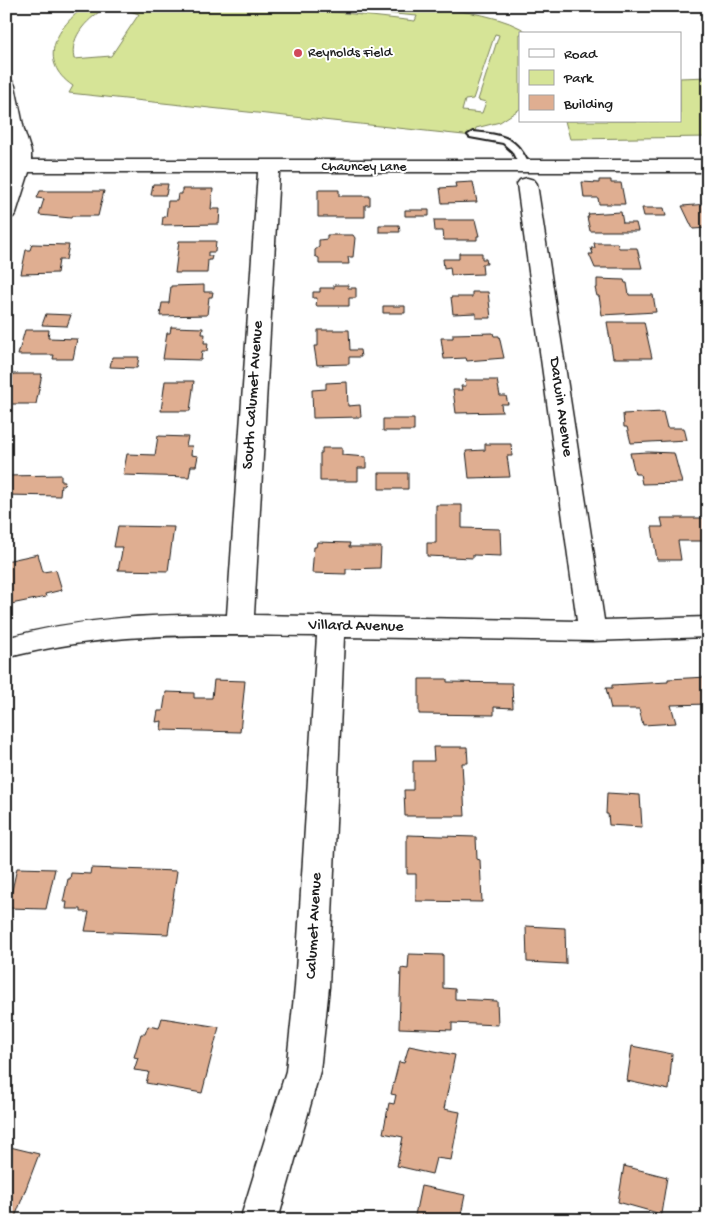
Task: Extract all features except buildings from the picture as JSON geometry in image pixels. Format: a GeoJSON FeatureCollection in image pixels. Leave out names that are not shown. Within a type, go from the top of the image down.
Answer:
{"type":"FeatureCollection","features":[{"type":"Feature","properties":{"kind":"street"},"geometry":{"type":"LineString","coordinates":[[6,86],[14,130],[21,152],[21,166],[6,213]]}},
{"type":"Feature","properties":{"kind":"street","name":"Chauncey Lane"},"geometry":{"type":"LineString","coordinates":[[21,166],[269,166],[526,176],[708,166]]}},
{"type":"Feature","properties":{"kind":"street","name":"South Calumet Avenue"},"geometry":{"type":"LineString","coordinates":[[240,625],[269,166]]}},
{"type":"Feature","properties":{"kind":"street","name":"Darwin Avenue"},"geometry":{"type":"LineString","coordinates":[[526,176],[592,631]]}},
{"type":"Feature","properties":{"kind":"street","name":"Villard Avenue"},"geometry":{"type":"LineString","coordinates":[[6,648],[57,635],[106,628],[170,624],[592,631],[708,627]]}},
{"type":"Feature","properties":{"kind":"street","name":"Calumet Avenue"},"geometry":{"type":"LineString","coordinates":[[258,1220],[303,1071],[312,987],[331,626]]}},
{"type":"Feature","properties":{"kind":"lane"},"geometry":{"type":"LineString","coordinates":[[473,135],[499,138],[513,144],[526,176]]}},
{"type":"Feature","properties":{"kind":"green space"},"geometry":{"type":"Polygon","coordinates":[[[86,6],[108,6],[82,28],[75,42],[73,50],[74,59],[111,56],[139,14],[114,6],[283,6],[415,21],[417,16],[304,6],[422,7],[484,15],[510,23],[526,32],[519,32],[519,110],[500,122],[476,128],[473,136],[69,93],[73,86],[55,66],[53,55],[59,34],[67,23],[86,6]],[[495,34],[473,99],[465,100],[462,111],[482,113],[486,102],[478,100],[499,35],[495,34]]]}},
{"type":"Feature","properties":{"kind":"green space"},"geometry":{"type":"Polygon","coordinates":[[[708,77],[708,137],[570,139],[565,122],[682,122],[682,78],[708,77]]]}},
{"type":"Feature","properties":{"kind":"place","name":"Reynolds Field"},"geometry":{"type":"Point","coordinates":[298,53]}}]}
